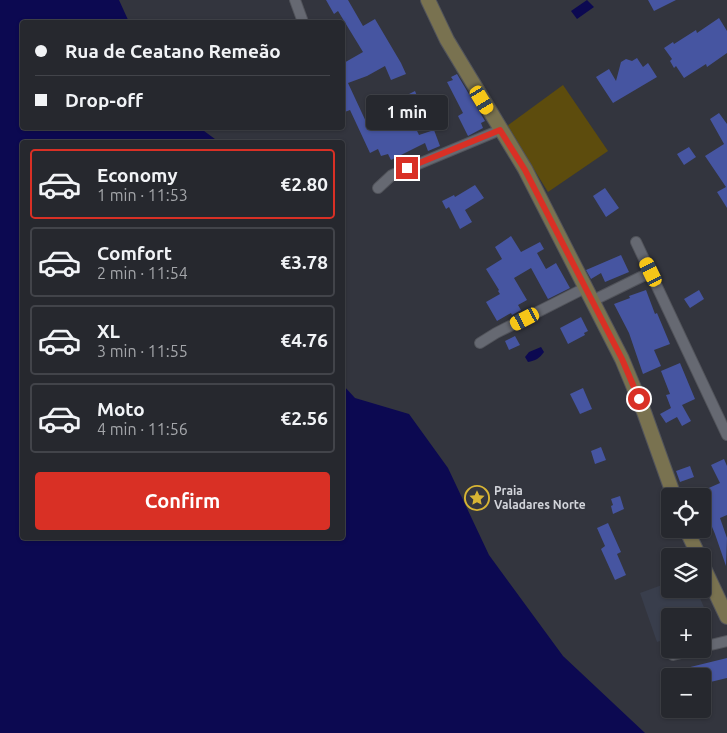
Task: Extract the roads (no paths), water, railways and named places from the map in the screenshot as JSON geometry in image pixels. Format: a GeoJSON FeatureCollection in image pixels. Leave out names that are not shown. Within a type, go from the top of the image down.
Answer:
{"type":"FeatureCollection","features":[{"type":"Feature","properties":{"kind":"main road"},"geometry":{"type":"LineString","coordinates":[[428,0],[447,40],[525,170],[622,359],[641,403],[671,488]]}},
{"type":"Feature","properties":{"kind":"main road"},"geometry":{"type":"LineString","coordinates":[[711,583],[727,617]]}},
{"type":"Feature","properties":{"kind":"street"},"geometry":{"type":"LineString","coordinates":[[295,0],[302,20]]}},
{"type":"Feature","properties":{"kind":"street"},"geometry":{"type":"LineString","coordinates":[[378,188],[392,175],[500,130]]}},
{"type":"Feature","properties":{"kind":"street"},"geometry":{"type":"LineString","coordinates":[[636,242],[727,435]]}},
{"type":"Feature","properties":{"kind":"street"},"geometry":{"type":"LineString","coordinates":[[592,301],[651,272]]}},
{"type":"Feature","properties":{"kind":"street"},"geometry":{"type":"LineString","coordinates":[[480,343],[585,288]]}},
{"type":"Feature","properties":{"kind":"street"},"geometry":{"type":"LineString","coordinates":[[711,645],[727,641]]}},
{"type":"Feature","properties":{"kind":"place","name":"Praia Valadares Norte"},"geometry":{"type":"Point","coordinates":[477,498]}}]}
